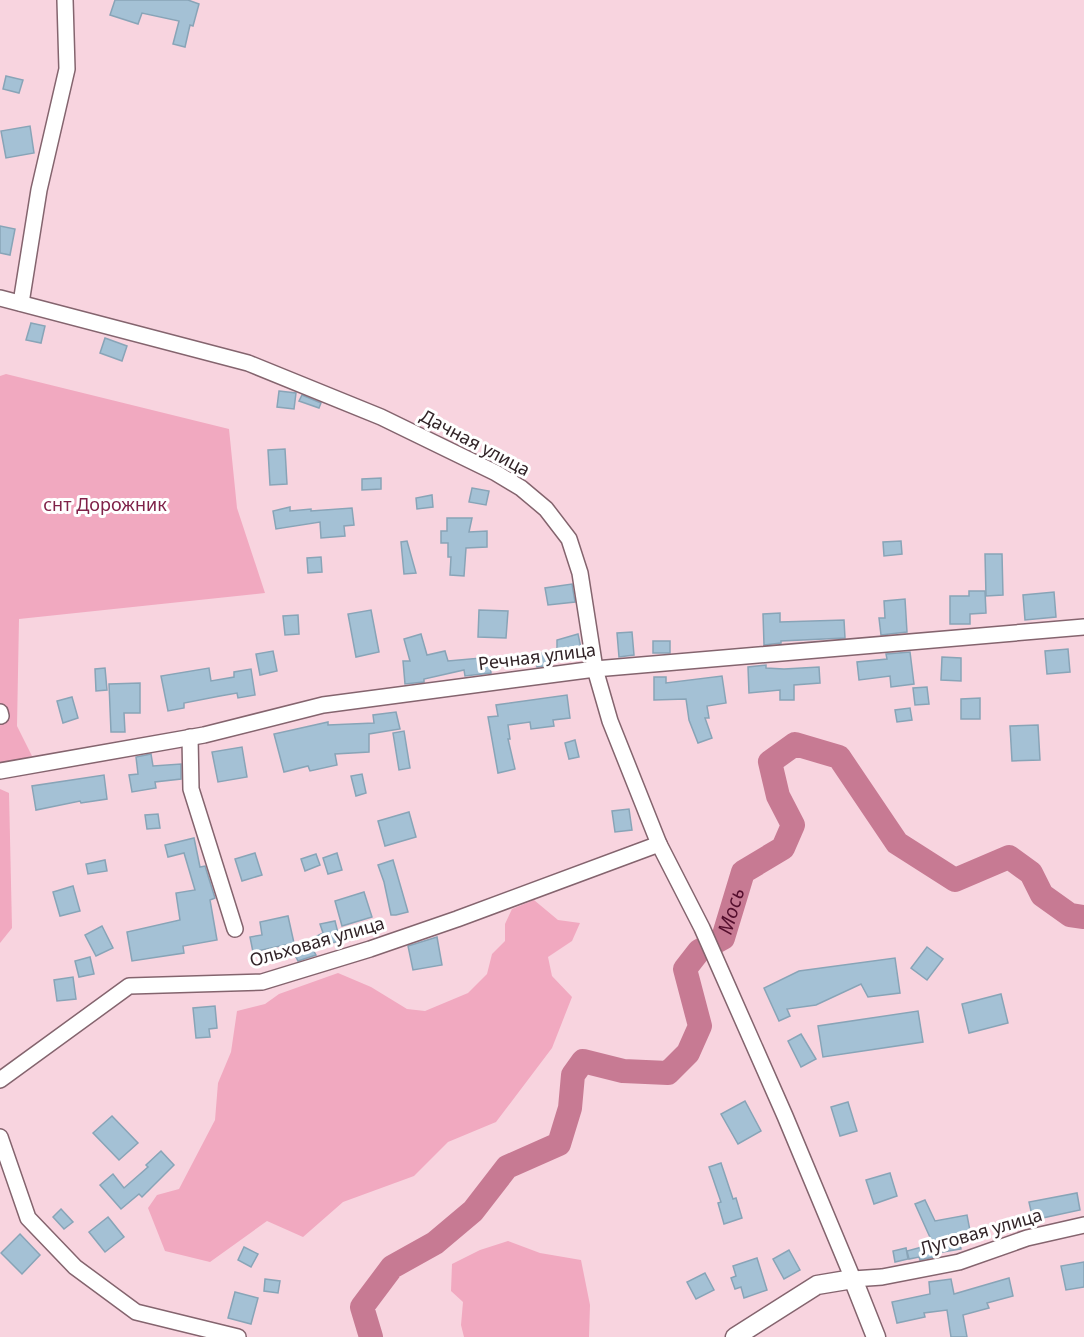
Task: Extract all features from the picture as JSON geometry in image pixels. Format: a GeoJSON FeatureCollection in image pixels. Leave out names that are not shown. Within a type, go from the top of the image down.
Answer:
{"type":"FeatureCollection","features":[{"type":"Feature","properties":{"kind":"street"},"geometry":{"type":"LineString","coordinates":[[21,303],[39,190],[67,69],[65,0]]}},
{"type":"Feature","properties":{"kind":"street","name":"Дачная улица"},"geometry":{"type":"LineString","coordinates":[[0,298],[248,363],[381,417],[496,473],[521,488],[546,509],[569,539],[580,573],[595,669],[610,721],[659,844],[702,928],[785,1116],[853,1279]]}},
{"type":"Feature","properties":{"kind":"street","name":"Речная улица"},"geometry":{"type":"LineString","coordinates":[[1,771],[39,762],[190,737],[323,705],[595,669],[1084,627]]}},
{"type":"Feature","properties":{"kind":"street","name":"Ольховая улица"},"geometry":{"type":"LineString","coordinates":[[190,737],[191,789],[235,929]]}},
{"type":"Feature","properties":{"kind":"street","name":"Ольховая улица"},"geometry":{"type":"LineString","coordinates":[[0,1080],[129,986],[262,982],[457,920],[659,844]]}},
{"type":"Feature","properties":{"kind":"street"},"geometry":{"type":"LineString","coordinates":[[0,1137],[28,1218],[75,1267],[136,1312],[238,1337]]}},
{"type":"Feature","properties":{"kind":"street","name":"Луговая улица"},"geometry":{"type":"LineString","coordinates":[[853,1279],[882,1277],[959,1262],[1027,1238],[1084,1225]]}},
{"type":"Feature","properties":{"kind":"street"},"geometry":{"type":"LineString","coordinates":[[735,1337],[817,1285],[853,1279],[876,1337]]}},
{"type":"Feature","properties":{"kind":"green space","name":"снт Дорожник"},"geometry":{"type":"Polygon","coordinates":[[[6,374],[229,429],[237,508],[265,593],[19,619],[17,726],[32,756],[0,762],[0,376],[6,374]]]}},
{"type":"Feature","properties":{"kind":"green space"},"geometry":{"type":"Polygon","coordinates":[[[0,789],[9,793],[12,928],[0,943],[0,789]]]}},
{"type":"Feature","properties":{"kind":"green space"},"geometry":{"type":"Polygon","coordinates":[[[534,900],[558,920],[580,923],[572,941],[548,957],[552,976],[572,997],[552,1048],[496,1122],[448,1142],[414,1176],[343,1202],[303,1237],[267,1221],[210,1262],[165,1251],[148,1208],[157,1195],[179,1189],[215,1120],[218,1083],[231,1052],[237,1011],[265,1004],[279,994],[338,973],[371,987],[407,1009],[425,1011],[468,993],[487,974],[492,954],[505,941],[505,924],[512,909],[534,900]]]}},
{"type":"Feature","properties":{"kind":"green space"},"geometry":{"type":"Polygon","coordinates":[[[508,1241],[540,1253],[581,1260],[590,1305],[589,1337],[464,1337],[461,1325],[463,1302],[451,1291],[452,1264],[480,1250],[508,1241]]]}},
{"type":"Feature","properties":{"kind":"building"},"geometry":{"type":"Polygon","coordinates":[[[115,0],[188,0],[199,4],[193,26],[190,25],[185,47],[173,44],[179,21],[142,13],[138,24],[110,15],[115,0]]]}},
{"type":"Feature","properties":{"kind":"building"},"geometry":{"type":"Polygon","coordinates":[[[6,76],[23,80],[19,93],[3,89],[6,76]]]}},
{"type":"Feature","properties":{"kind":"building"},"geometry":{"type":"Polygon","coordinates":[[[30,126],[34,153],[6,158],[1,131],[30,126]]]}},
{"type":"Feature","properties":{"kind":"building"},"geometry":{"type":"Polygon","coordinates":[[[0,226],[15,229],[10,255],[0,253],[0,226]]]}},
{"type":"Feature","properties":{"kind":"building"},"geometry":{"type":"Polygon","coordinates":[[[31,323],[45,326],[41,343],[26,340],[31,323]]]}},
{"type":"Feature","properties":{"kind":"building"},"geometry":{"type":"Polygon","coordinates":[[[105,338],[127,346],[122,361],[100,353],[105,338]]]}},
{"type":"Feature","properties":{"kind":"building"},"geometry":{"type":"Polygon","coordinates":[[[279,391],[296,393],[294,409],[277,407],[279,391]]]}},
{"type":"Feature","properties":{"kind":"building"},"geometry":{"type":"Polygon","coordinates":[[[302,395],[321,403],[319,408],[299,401],[302,395]]]}},
{"type":"Feature","properties":{"kind":"building"},"geometry":{"type":"Polygon","coordinates":[[[285,449],[287,484],[270,485],[268,450],[285,449]]]}},
{"type":"Feature","properties":{"kind":"building"},"geometry":{"type":"Polygon","coordinates":[[[381,478],[381,489],[362,490],[362,479],[381,478]]]}},
{"type":"Feature","properties":{"kind":"building"},"geometry":{"type":"Polygon","coordinates":[[[472,488],[489,491],[486,505],[469,502],[472,488]]]}},
{"type":"Feature","properties":{"kind":"building"},"geometry":{"type":"Polygon","coordinates":[[[432,495],[433,507],[417,509],[416,498],[432,495]]]}},
{"type":"Feature","properties":{"kind":"building"},"geometry":{"type":"Polygon","coordinates":[[[290,507],[290,511],[352,508],[354,525],[344,526],[345,536],[321,538],[320,522],[276,529],[273,511],[290,507]]]}},
{"type":"Feature","properties":{"kind":"building"},"geometry":{"type":"Polygon","coordinates":[[[447,518],[472,518],[469,532],[487,531],[487,547],[466,548],[464,576],[450,575],[451,557],[448,557],[448,543],[441,543],[441,531],[447,531],[447,518]]]}},
{"type":"Feature","properties":{"kind":"building"},"geometry":{"type":"Polygon","coordinates":[[[407,541],[416,573],[404,574],[401,542],[407,541]]]}},
{"type":"Feature","properties":{"kind":"building"},"geometry":{"type":"Polygon","coordinates":[[[901,541],[902,554],[884,556],[883,542],[901,541]]]}},
{"type":"Feature","properties":{"kind":"building"},"geometry":{"type":"Polygon","coordinates":[[[985,554],[1002,554],[1003,595],[986,596],[985,554]]]}},
{"type":"Feature","properties":{"kind":"building"},"geometry":{"type":"Polygon","coordinates":[[[321,557],[322,572],[308,573],[307,558],[321,557]]]}},
{"type":"Feature","properties":{"kind":"building"},"geometry":{"type":"Polygon","coordinates":[[[572,584],[575,602],[548,605],[545,588],[572,584]]]}},
{"type":"Feature","properties":{"kind":"building"},"geometry":{"type":"Polygon","coordinates":[[[969,591],[985,591],[986,613],[970,614],[970,624],[950,624],[950,596],[969,596],[969,591]]]}},
{"type":"Feature","properties":{"kind":"building"},"geometry":{"type":"Polygon","coordinates":[[[1054,592],[1056,617],[1025,620],[1023,595],[1054,592]]]}},
{"type":"Feature","properties":{"kind":"building"},"geometry":{"type":"Polygon","coordinates":[[[905,599],[907,632],[881,635],[879,618],[885,618],[884,601],[905,599]]]}},
{"type":"Feature","properties":{"kind":"building"},"geometry":{"type":"Polygon","coordinates":[[[371,610],[379,652],[356,657],[348,614],[371,610]]]}},
{"type":"Feature","properties":{"kind":"building"},"geometry":{"type":"Polygon","coordinates":[[[479,610],[508,611],[506,638],[478,637],[479,610]]]}},
{"type":"Feature","properties":{"kind":"building"},"geometry":{"type":"Polygon","coordinates":[[[780,613],[780,622],[844,620],[845,638],[781,641],[781,643],[764,645],[763,614],[780,613]]]}},
{"type":"Feature","properties":{"kind":"building"},"geometry":{"type":"Polygon","coordinates":[[[298,615],[299,634],[285,635],[283,616],[298,615]]]}},
{"type":"Feature","properties":{"kind":"building"},"geometry":{"type":"Polygon","coordinates":[[[632,632],[634,655],[619,657],[617,633],[632,632]]]}},
{"type":"Feature","properties":{"kind":"building"},"geometry":{"type":"Polygon","coordinates":[[[421,634],[427,655],[445,651],[448,661],[492,657],[491,673],[465,676],[464,670],[424,679],[424,682],[405,684],[403,661],[410,661],[404,639],[421,634]]]}},
{"type":"Feature","properties":{"kind":"building"},"geometry":{"type":"Polygon","coordinates":[[[578,634],[581,648],[557,654],[557,640],[578,634]]]}},
{"type":"Feature","properties":{"kind":"building"},"geometry":{"type":"Polygon","coordinates":[[[653,641],[670,641],[670,653],[653,653],[653,641]]]}},
{"type":"Feature","properties":{"kind":"building"},"geometry":{"type":"Polygon","coordinates":[[[1068,649],[1070,672],[1047,674],[1045,651],[1068,649]]]}},
{"type":"Feature","properties":{"kind":"building"},"geometry":{"type":"Polygon","coordinates":[[[273,651],[277,671],[260,675],[256,654],[273,651]]]}},
{"type":"Feature","properties":{"kind":"building"},"geometry":{"type":"Polygon","coordinates":[[[549,652],[551,665],[537,667],[535,654],[549,652]]]}},
{"type":"Feature","properties":{"kind":"building"},"geometry":{"type":"Polygon","coordinates":[[[910,652],[914,684],[891,687],[890,676],[859,680],[857,662],[887,659],[886,654],[910,652]]]}},
{"type":"Feature","properties":{"kind":"building"},"geometry":{"type":"Polygon","coordinates":[[[942,657],[961,658],[961,681],[941,680],[942,657]]]}},
{"type":"Feature","properties":{"kind":"building"},"geometry":{"type":"Polygon","coordinates":[[[766,665],[766,668],[784,669],[819,667],[820,683],[794,685],[794,700],[780,700],[780,690],[749,693],[748,667],[766,665]]]}},
{"type":"Feature","properties":{"kind":"building"},"geometry":{"type":"Polygon","coordinates":[[[105,668],[107,690],[96,691],[95,669],[105,668]]]}},
{"type":"Feature","properties":{"kind":"building"},"geometry":{"type":"Polygon","coordinates":[[[209,668],[211,681],[234,677],[234,672],[251,669],[255,695],[238,698],[237,693],[220,696],[184,703],[184,708],[168,711],[161,676],[209,668]]]}},
{"type":"Feature","properties":{"kind":"building"},"geometry":{"type":"Polygon","coordinates":[[[722,676],[726,703],[707,706],[709,718],[705,718],[712,738],[698,743],[689,720],[686,699],[654,700],[654,677],[666,677],[666,683],[722,676]]]}},
{"type":"Feature","properties":{"kind":"building"},"geometry":{"type":"Polygon","coordinates":[[[140,683],[140,713],[124,713],[125,732],[111,732],[109,684],[140,683]]]}},
{"type":"Feature","properties":{"kind":"building"},"geometry":{"type":"Polygon","coordinates":[[[927,687],[929,704],[915,705],[913,688],[927,687]]]}},
{"type":"Feature","properties":{"kind":"building"},"geometry":{"type":"Polygon","coordinates":[[[567,695],[570,718],[553,720],[554,726],[531,729],[530,722],[508,725],[510,739],[508,739],[515,769],[498,773],[488,717],[498,716],[496,705],[567,695]]]}},
{"type":"Feature","properties":{"kind":"building"},"geometry":{"type":"Polygon","coordinates":[[[72,697],[78,718],[63,723],[57,701],[72,697]]]}},
{"type":"Feature","properties":{"kind":"building"},"geometry":{"type":"Polygon","coordinates":[[[980,698],[980,719],[961,719],[961,699],[980,698]]]}},
{"type":"Feature","properties":{"kind":"building"},"geometry":{"type":"Polygon","coordinates":[[[910,708],[912,720],[897,722],[895,710],[910,708]]]}},
{"type":"Feature","properties":{"kind":"building"},"geometry":{"type":"Polygon","coordinates":[[[396,712],[400,729],[369,734],[369,752],[335,754],[337,765],[310,771],[308,766],[284,772],[274,734],[328,722],[328,725],[374,723],[373,715],[396,712]]]}},
{"type":"Feature","properties":{"kind":"building"},"geometry":{"type":"Polygon","coordinates":[[[1038,725],[1040,760],[1012,761],[1010,726],[1038,725]]]}},
{"type":"Feature","properties":{"kind":"building"},"geometry":{"type":"Polygon","coordinates":[[[404,731],[410,768],[399,770],[393,733],[404,731]]]}},
{"type":"Feature","properties":{"kind":"building"},"geometry":{"type":"Polygon","coordinates":[[[575,740],[579,757],[569,759],[565,743],[575,740]]]}},
{"type":"Feature","properties":{"kind":"building"},"geometry":{"type":"Polygon","coordinates":[[[242,747],[247,777],[218,782],[212,752],[242,747]]]}},
{"type":"Feature","properties":{"kind":"building"},"geometry":{"type":"Polygon","coordinates":[[[151,754],[153,766],[181,764],[181,779],[155,782],[156,788],[132,792],[129,775],[138,774],[136,757],[151,754]]]}},
{"type":"Feature","properties":{"kind":"building"},"geometry":{"type":"Polygon","coordinates":[[[362,774],[366,793],[356,796],[351,776],[362,774]]]}},
{"type":"Feature","properties":{"kind":"building"},"geometry":{"type":"Polygon","coordinates":[[[104,775],[107,799],[81,803],[80,801],[36,810],[32,786],[104,775]]]}},
{"type":"Feature","properties":{"kind":"building"},"geometry":{"type":"Polygon","coordinates":[[[629,809],[632,830],[615,832],[612,811],[629,809]]]}},
{"type":"Feature","properties":{"kind":"building"},"geometry":{"type":"Polygon","coordinates":[[[409,812],[416,837],[385,846],[378,821],[409,812]]]}},
{"type":"Feature","properties":{"kind":"building"},"geometry":{"type":"Polygon","coordinates":[[[158,814],[160,828],[147,829],[145,815],[158,814]]]}},
{"type":"Feature","properties":{"kind":"building"},"geometry":{"type":"Polygon","coordinates":[[[194,838],[200,867],[205,866],[215,898],[210,900],[217,940],[183,946],[184,953],[132,961],[127,932],[180,920],[176,893],[195,890],[184,853],[168,857],[165,845],[194,838]]]}},
{"type":"Feature","properties":{"kind":"building"},"geometry":{"type":"Polygon","coordinates":[[[255,853],[262,875],[242,881],[235,859],[255,853]]]}},
{"type":"Feature","properties":{"kind":"building"},"geometry":{"type":"Polygon","coordinates":[[[337,853],[342,870],[328,874],[323,858],[337,853]]]}},
{"type":"Feature","properties":{"kind":"building"},"geometry":{"type":"Polygon","coordinates":[[[316,854],[320,865],[305,871],[301,859],[316,854]]]}},
{"type":"Feature","properties":{"kind":"building"},"geometry":{"type":"Polygon","coordinates":[[[105,860],[107,871],[88,874],[86,864],[105,860]]]}},
{"type":"Feature","properties":{"kind":"building"},"geometry":{"type":"Polygon","coordinates":[[[393,860],[408,912],[396,915],[391,915],[378,865],[393,860]]]}},
{"type":"Feature","properties":{"kind":"building"},"geometry":{"type":"Polygon","coordinates":[[[73,886],[80,911],[60,916],[53,892],[73,886]]]}},
{"type":"Feature","properties":{"kind":"building"},"geometry":{"type":"Polygon","coordinates":[[[364,892],[372,917],[342,926],[335,901],[364,892]]]}},
{"type":"Feature","properties":{"kind":"building"},"geometry":{"type":"Polygon","coordinates":[[[288,916],[294,943],[253,952],[250,937],[262,935],[260,922],[288,916]]]}},
{"type":"Feature","properties":{"kind":"building"},"geometry":{"type":"Polygon","coordinates":[[[335,921],[340,941],[312,948],[316,955],[298,961],[292,949],[323,933],[320,924],[335,921]]]}},
{"type":"Feature","properties":{"kind":"building"},"geometry":{"type":"Polygon","coordinates":[[[102,926],[113,948],[96,956],[85,935],[102,926]]]}},
{"type":"Feature","properties":{"kind":"building"},"geometry":{"type":"Polygon","coordinates":[[[437,937],[442,965],[413,970],[408,946],[437,937]]]}},
{"type":"Feature","properties":{"kind":"building"},"geometry":{"type":"Polygon","coordinates":[[[927,947],[943,959],[927,980],[911,968],[927,947]]]}},
{"type":"Feature","properties":{"kind":"building"},"geometry":{"type":"Polygon","coordinates":[[[90,957],[94,974],[79,977],[75,961],[90,957]]]}},
{"type":"Feature","properties":{"kind":"building"},"geometry":{"type":"Polygon","coordinates":[[[895,958],[900,993],[868,997],[861,984],[816,1005],[787,1009],[790,1016],[779,1021],[764,988],[799,971],[895,958]]]}},
{"type":"Feature","properties":{"kind":"building"},"geometry":{"type":"Polygon","coordinates":[[[73,977],[76,999],[57,1001],[54,980],[73,977]]]}},
{"type":"Feature","properties":{"kind":"building"},"geometry":{"type":"Polygon","coordinates":[[[1001,994],[1008,1023],[969,1033],[962,1004],[1001,994]]]}},
{"type":"Feature","properties":{"kind":"building"},"geometry":{"type":"Polygon","coordinates":[[[215,1006],[217,1028],[209,1029],[210,1037],[196,1038],[193,1008],[215,1006]]]}},
{"type":"Feature","properties":{"kind":"building"},"geometry":{"type":"Polygon","coordinates":[[[918,1011],[923,1042],[823,1057],[818,1026],[918,1011]]]}},
{"type":"Feature","properties":{"kind":"building"},"geometry":{"type":"Polygon","coordinates":[[[801,1034],[816,1059],[801,1067],[788,1041],[801,1034]]]}},
{"type":"Feature","properties":{"kind":"building"},"geometry":{"type":"Polygon","coordinates":[[[745,1101],[761,1131],[738,1144],[721,1114],[745,1101]]]}},
{"type":"Feature","properties":{"kind":"building"},"geometry":{"type":"Polygon","coordinates":[[[848,1102],[857,1131],[840,1136],[831,1107],[848,1102]]]}},
{"type":"Feature","properties":{"kind":"building"},"geometry":{"type":"Polygon","coordinates":[[[112,1116],[138,1143],[119,1160],[93,1133],[112,1116]]]}},
{"type":"Feature","properties":{"kind":"building"},"geometry":{"type":"Polygon","coordinates":[[[161,1151],[174,1165],[142,1197],[139,1194],[121,1209],[100,1185],[113,1174],[124,1188],[148,1167],[146,1165],[161,1151]]]}},
{"type":"Feature","properties":{"kind":"building"},"geometry":{"type":"Polygon","coordinates":[[[721,1163],[742,1218],[724,1224],[718,1203],[721,1202],[709,1167],[721,1163]]]}},
{"type":"Feature","properties":{"kind":"building"},"geometry":{"type":"Polygon","coordinates":[[[890,1173],[897,1196],[874,1204],[866,1180],[890,1173]]]}},
{"type":"Feature","properties":{"kind":"building"},"geometry":{"type":"Polygon","coordinates":[[[1077,1193],[1080,1210],[1033,1220],[1029,1202],[1077,1193]]]}},
{"type":"Feature","properties":{"kind":"building"},"geometry":{"type":"Polygon","coordinates":[[[925,1200],[935,1221],[967,1215],[972,1241],[960,1244],[961,1249],[937,1253],[938,1256],[920,1260],[919,1257],[909,1259],[907,1251],[933,1244],[915,1204],[925,1200]]]}},
{"type":"Feature","properties":{"kind":"building"},"geometry":{"type":"Polygon","coordinates":[[[61,1209],[73,1222],[64,1229],[53,1217],[61,1209]]]}},
{"type":"Feature","properties":{"kind":"building"},"geometry":{"type":"Polygon","coordinates":[[[108,1217],[124,1237],[105,1252],[89,1232],[108,1217]]]}},
{"type":"Feature","properties":{"kind":"building"},"geometry":{"type":"Polygon","coordinates":[[[20,1234],[40,1255],[22,1274],[1,1253],[20,1234]]]}},
{"type":"Feature","properties":{"kind":"building"},"geometry":{"type":"Polygon","coordinates":[[[244,1247],[258,1254],[251,1267],[238,1260],[244,1247]]]}},
{"type":"Feature","properties":{"kind":"building"},"geometry":{"type":"Polygon","coordinates":[[[906,1248],[908,1259],[895,1262],[893,1251],[906,1248]]]}},
{"type":"Feature","properties":{"kind":"building"},"geometry":{"type":"Polygon","coordinates":[[[789,1250],[800,1270],[784,1279],[773,1259],[789,1250]]]}},
{"type":"Feature","properties":{"kind":"building"},"geometry":{"type":"Polygon","coordinates":[[[757,1258],[767,1290],[744,1298],[741,1287],[735,1289],[731,1278],[736,1276],[733,1266],[757,1258]]]}},
{"type":"Feature","properties":{"kind":"building"},"geometry":{"type":"Polygon","coordinates":[[[1084,1262],[1084,1287],[1066,1290],[1061,1266],[1084,1262]]]}},
{"type":"Feature","properties":{"kind":"building"},"geometry":{"type":"Polygon","coordinates":[[[705,1273],[714,1290],[696,1299],[687,1282],[705,1273]]]}},
{"type":"Feature","properties":{"kind":"building"},"geometry":{"type":"Polygon","coordinates":[[[1009,1278],[1013,1296],[987,1303],[989,1308],[963,1315],[967,1337],[951,1337],[947,1310],[924,1313],[925,1317],[897,1323],[892,1302],[930,1294],[929,1282],[951,1279],[954,1294],[1009,1278]]]}},
{"type":"Feature","properties":{"kind":"building"},"geometry":{"type":"Polygon","coordinates":[[[265,1279],[280,1281],[278,1293],[264,1291],[265,1279]]]}},
{"type":"Feature","properties":{"kind":"building"},"geometry":{"type":"Polygon","coordinates":[[[235,1292],[258,1298],[251,1324],[228,1318],[235,1292]]]}},
{"type":"Feature","properties":{"kind":"waterway","name":"Мось"},"geometry":{"type":"LineString","coordinates":[[371,1337],[362,1307],[392,1267],[435,1243],[473,1211],[507,1167],[559,1144],[570,1108],[573,1075],[583,1061],[623,1071],[668,1073],[688,1053],[700,1026],[685,969],[699,951],[723,938],[743,872],[783,848],[793,825],[778,796],[770,762],[795,744],[839,757],[897,843],[955,880],[1009,857],[1031,873],[1042,895],[1070,915],[1084,917]]}}]}
